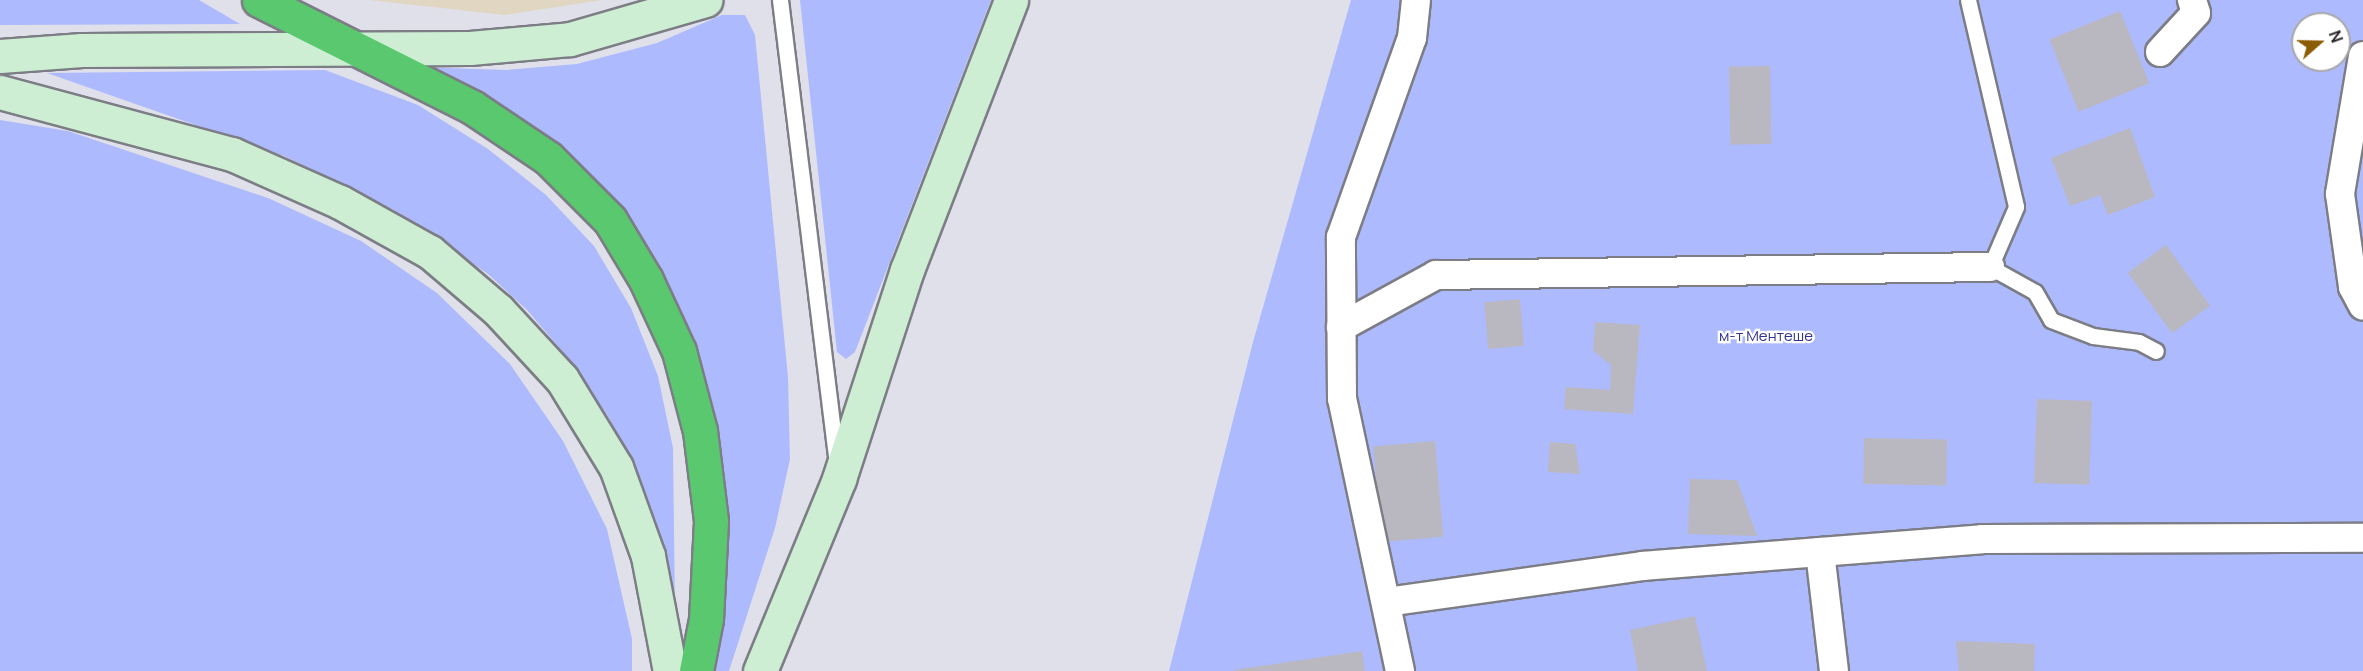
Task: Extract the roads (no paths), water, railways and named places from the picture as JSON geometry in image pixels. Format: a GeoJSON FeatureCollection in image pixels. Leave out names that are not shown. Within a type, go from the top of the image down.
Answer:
{"type":"FeatureCollection","features":[{"type":"Feature","properties":{"kind":"highway"},"geometry":{"type":"LineString","coordinates":[[259,0],[472,107],[548,158],[610,220],[646,280],[679,351],[700,431],[711,521],[706,619],[696,671]]}},
{"type":"Feature","properties":{"kind":"main road"},"geometry":{"type":"LineString","coordinates":[[0,56],[82,50],[357,50],[570,39],[705,0]]}},
{"type":"Feature","properties":{"kind":"main road"},"geometry":{"type":"LineString","coordinates":[[760,671],[839,479],[907,270],[1011,0]]}},
{"type":"Feature","properties":{"kind":"main road"},"geometry":{"type":"LineString","coordinates":[[0,92],[243,159],[340,202],[430,252],[498,310],[562,379],[616,467],[648,556],[670,671]]}},
{"type":"Feature","properties":{"kind":"street"},"geometry":{"type":"LineString","coordinates":[[1400,671],[1342,399],[1341,237],[1412,39],[1416,0]]}},
{"type":"Feature","properties":{"kind":"street"},"geometry":{"type":"LineString","coordinates":[[2160,52],[2196,13],[2192,0]]}},
{"type":"Feature","properties":{"kind":"street"},"geometry":{"type":"LineString","coordinates":[[2363,56],[2340,194],[2353,287],[2363,306]]}},
{"type":"Feature","properties":{"kind":"street"},"geometry":{"type":"LineString","coordinates":[[1341,327],[1436,275],[1990,267]]}},
{"type":"Feature","properties":{"kind":"street"},"geometry":{"type":"LineString","coordinates":[[1387,602],[1642,566],[1982,539],[2363,538]]}},
{"type":"Feature","properties":{"kind":"street"},"geometry":{"type":"LineString","coordinates":[[1820,552],[1834,671]]}},
{"type":"Feature","properties":{"kind":"lane"},"geometry":{"type":"LineString","coordinates":[[780,0],[839,479]]}},
{"type":"Feature","properties":{"kind":"lane"},"geometry":{"type":"LineString","coordinates":[[1968,0],[2016,207],[1990,267],[2035,292],[2051,320],[2093,336],[2139,342],[2156,351]]}},
{"type":"Feature","properties":{"kind":"park label","name":"м-т Ментeше"},"geometry":{"type":"Point","coordinates":[1766,336]}}]}
